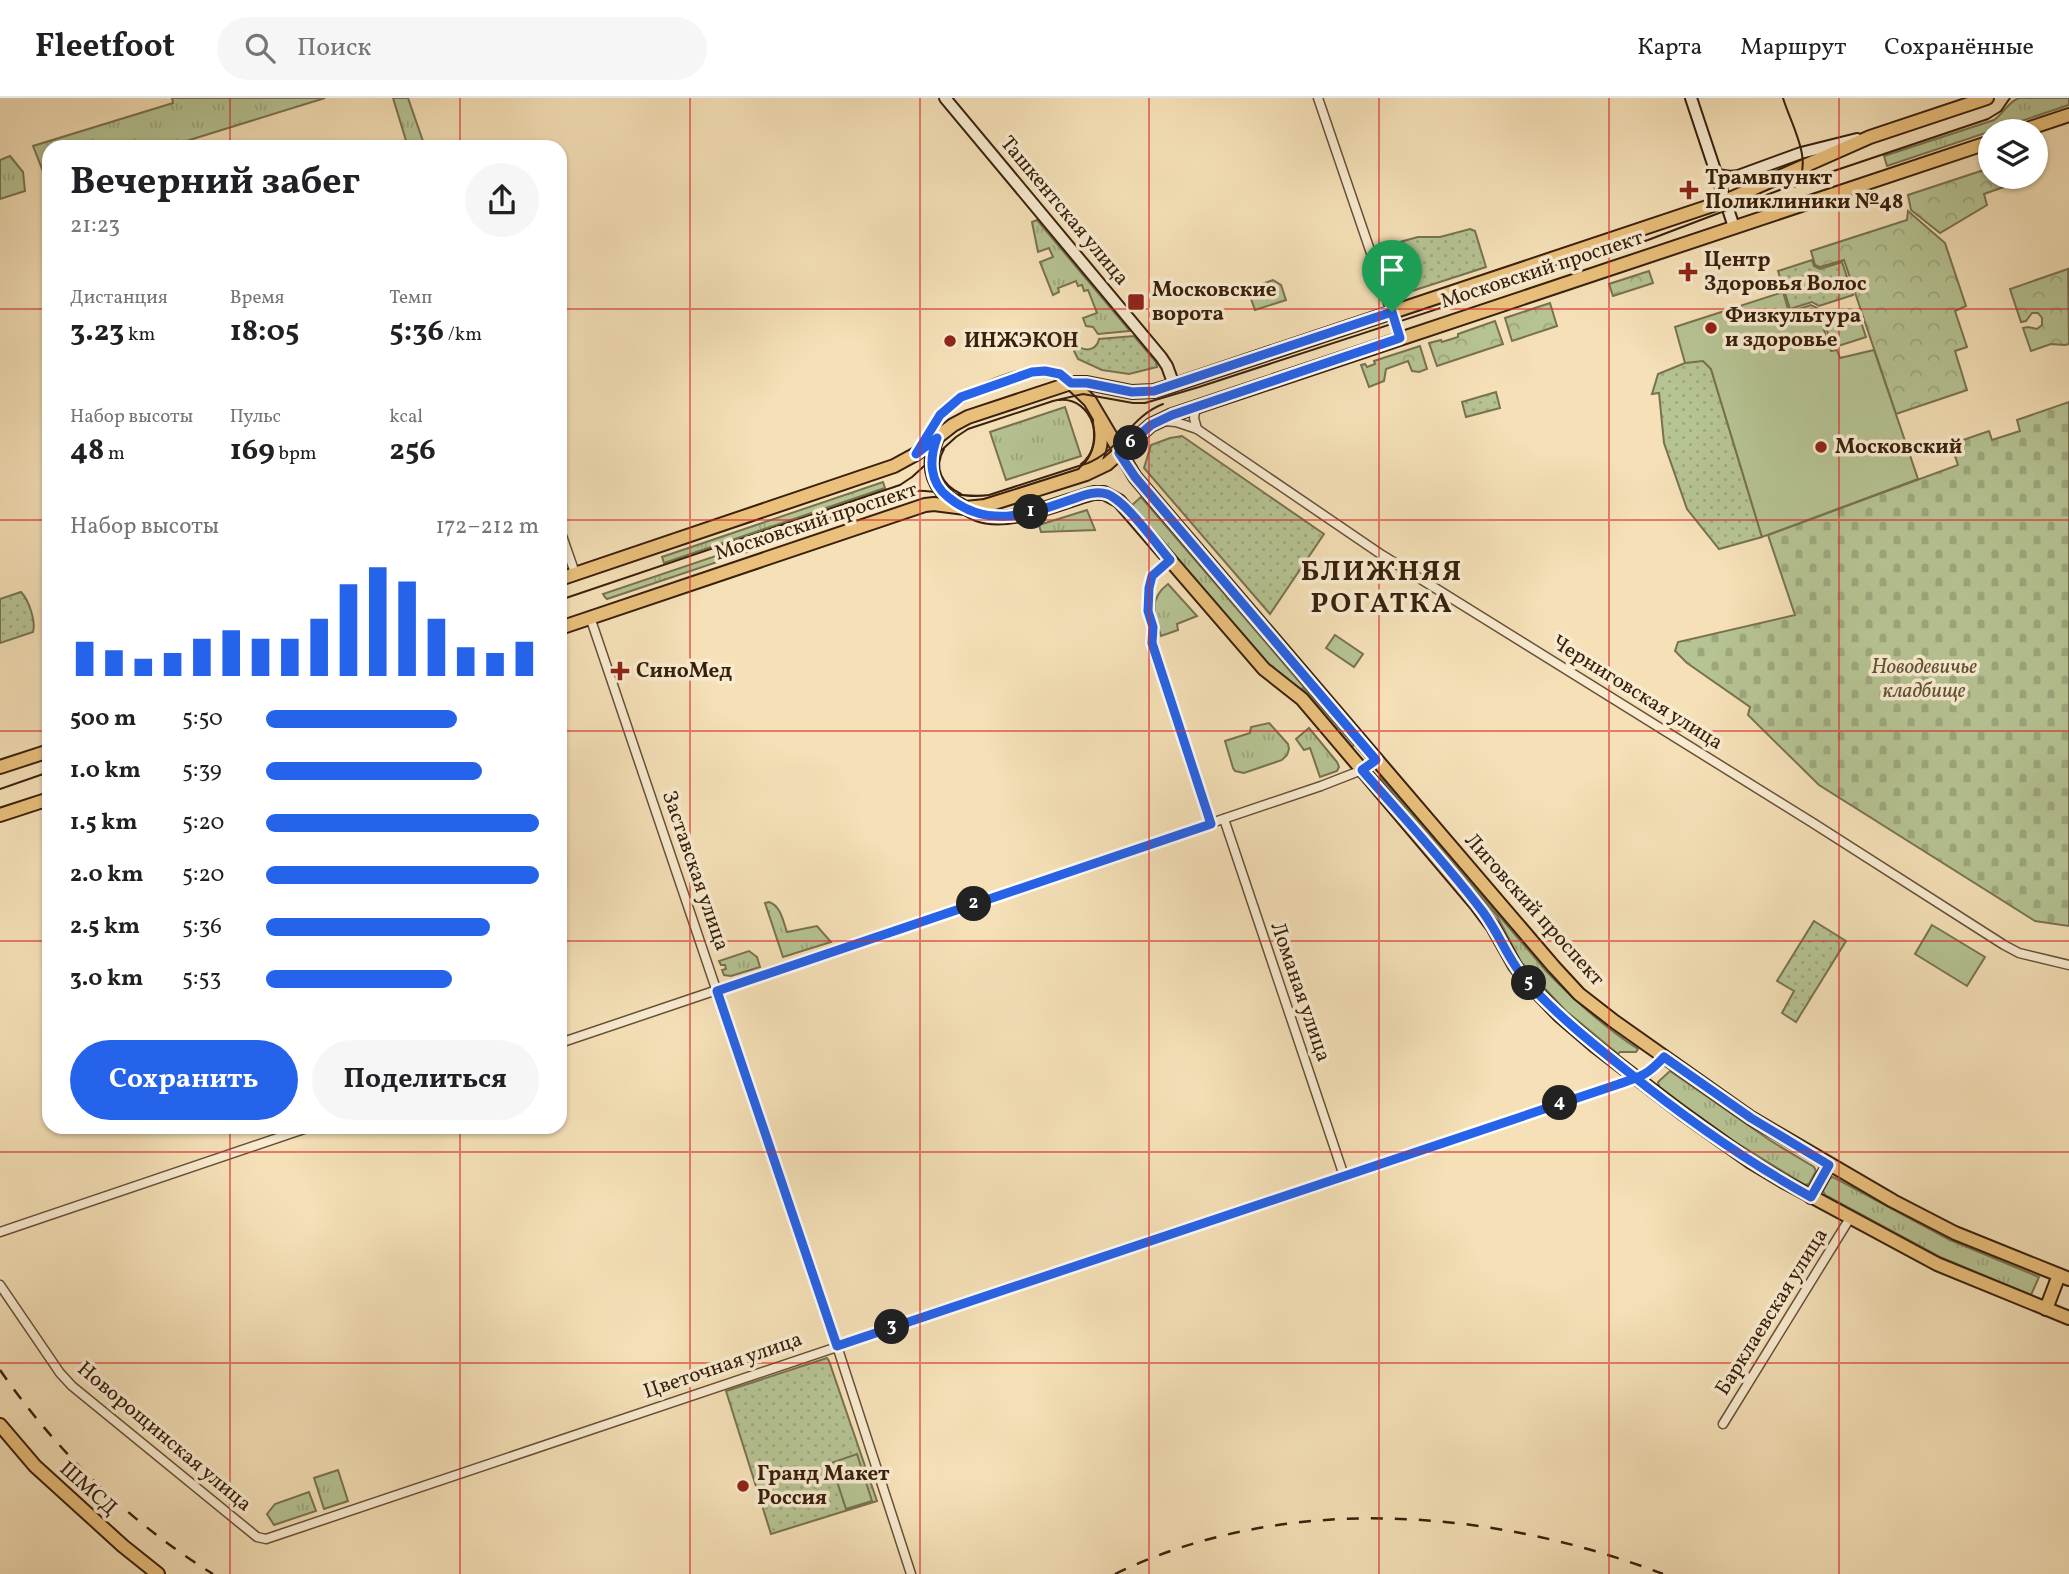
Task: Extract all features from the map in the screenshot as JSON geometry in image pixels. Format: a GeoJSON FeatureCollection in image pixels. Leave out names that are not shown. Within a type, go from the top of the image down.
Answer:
{"type":"FeatureCollection","features":[{"type":"Feature","properties":{"kind":"main road","name":"Московский проспект"},"geometry":{"type":"LineString","coordinates":[[567,576],[885,470],[916,454],[953,425],[974,414],[1071,383],[1087,383],[1132,392],[1154,391],[1174,385],[1725,201],[1870,137],[1987,98]]}},
{"type":"Feature","properties":{"kind":"main road"},"geometry":{"type":"LineString","coordinates":[[2048,123],[2069,116]]}},
{"type":"Feature","properties":{"kind":"main road","name":"Московский проспект"},"geometry":{"type":"LineString","coordinates":[[567,625],[925,505],[965,508],[997,503],[1076,477],[1100,467],[1159,421],[1196,406],[1978,146]]}},
{"type":"Feature","properties":{"kind":"main road","name":"Лиговский проспект"},"geometry":{"type":"LineString","coordinates":[[1071,383],[1090,401],[1135,477],[1579,994],[1751,1118],[1829,1165],[1955,1233],[2064,1277]]}},
{"type":"Feature","properties":{"kind":"main road"},"geometry":{"type":"LineString","coordinates":[[1076,477],[1087,471],[1098,457],[1101,445],[1099,415]]}},
{"type":"Feature","properties":{"kind":"main road"},"geometry":{"type":"LineString","coordinates":[[937,438],[931,460],[933,477],[943,494],[965,508]]}},
{"type":"Feature","properties":{"kind":"main road","name":"Лиговский проспект"},"geometry":{"type":"LineString","coordinates":[[965,508],[978,515],[993,517],[1036,511],[1094,493],[1104,493],[1119,501],[1264,669],[1302,699],[1483,913],[1515,966],[1560,1016],[1636,1078],[1751,1162],[1937,1264],[2069,1318]]}},
{"type":"Feature","properties":{"kind":"main road"},"geometry":{"type":"LineString","coordinates":[[0,767],[42,753]]}},
{"type":"Feature","properties":{"kind":"main road"},"geometry":{"type":"LineString","coordinates":[[0,815],[42,801]]}},
{"type":"Feature","properties":{"kind":"main road"},"geometry":{"type":"LineString","coordinates":[[1811,1197],[1829,1165]]}},
{"type":"Feature","properties":{"kind":"main road"},"geometry":{"type":"LineString","coordinates":[[2046,1309],[2064,1277]]}},
{"type":"Feature","properties":{"kind":"main road","name":"ШМСД"},"geometry":{"type":"LineString","coordinates":[[0,1425],[35,1466],[158,1574]]}},
{"type":"Feature","properties":{"kind":"main road","name":"ШМСД"},"geometry":{"type":"LineString","coordinates":[[0,1432],[32,1471],[145,1574]]}},
{"type":"Feature","properties":{"kind":"street","name":"Ташкентская улица"},"geometry":{"type":"LineString","coordinates":[[945,98],[1161,357],[1174,385]]}},
{"type":"Feature","properties":{"kind":"street"},"geometry":{"type":"LineString","coordinates":[[1318,98],[1400,338]]}},
{"type":"Feature","properties":{"kind":"street"},"geometry":{"type":"LineString","coordinates":[[1691,98],[1734,227]]}},
{"type":"Feature","properties":{"kind":"street"},"geometry":{"type":"LineString","coordinates":[[1717,175],[1738,176],[1801,153],[1870,137]]}},
{"type":"Feature","properties":{"kind":"street","name":"Московский проспект"},"geometry":{"type":"LineString","coordinates":[[916,454],[940,415],[961,397],[1032,372],[1060,374],[1071,383]]}},
{"type":"Feature","properties":{"kind":"street"},"geometry":{"type":"LineString","coordinates":[[1196,406],[1194,418],[1197,429]]}},
{"type":"Feature","properties":{"kind":"street","name":"Черниговская улица"},"geometry":{"type":"LineString","coordinates":[[1159,421],[1170,421],[1197,429],[1382,555],[2004,945],[2019,953],[2069,965]]}},
{"type":"Feature","properties":{"kind":"street"},"geometry":{"type":"LineString","coordinates":[[567,550],[575,573]]}},
{"type":"Feature","properties":{"kind":"street"},"geometry":{"type":"LineString","coordinates":[[1170,560],[1152,576],[1149,588],[1148,611],[1153,627],[1152,643],[1211,824]]}},
{"type":"Feature","properties":{"kind":"street","name":"Заставская улица"},"geometry":{"type":"LineString","coordinates":[[590,617],[837,1346],[911,1574]]}},
{"type":"Feature","properties":{"kind":"street"},"geometry":{"type":"LineString","coordinates":[[567,1041],[1224,820],[1362,770],[1376,760]]}},
{"type":"Feature","properties":{"kind":"street","name":"Ломаная улица"},"geometry":{"type":"LineString","coordinates":[[1224,820],[1344,1176]]}},
{"type":"Feature","properties":{"kind":"street","name":"Цветочная улица"},"geometry":{"type":"LineString","coordinates":[[266,1539],[1636,1078],[1649,1073],[1664,1057]]}},
{"type":"Feature","properties":{"kind":"street"},"geometry":{"type":"LineString","coordinates":[[0,1232],[289,1134]]}},
{"type":"Feature","properties":{"kind":"street","name":"Барклаевская улица"},"geometry":{"type":"LineString","coordinates":[[1723,1424],[1850,1218]]}},
{"type":"Feature","properties":{"kind":"street","name":"Новорощинская улица"},"geometry":{"type":"LineString","coordinates":[[0,1285],[60,1373],[72,1386],[257,1537],[266,1539]]}},
{"type":"Feature","properties":{"kind":"green space"},"geometry":{"type":"Polygon","coordinates":[[[172,98],[325,98],[190,140],[53,140],[173,103],[172,98]]]}},
{"type":"Feature","properties":{"kind":"green space"},"geometry":{"type":"Polygon","coordinates":[[[393,98],[408,98],[423,140],[406,140],[393,98]]]}},
{"type":"Feature","properties":{"kind":"green space"},"geometry":{"type":"Polygon","coordinates":[[[2019,98],[2069,98],[2069,105],[2027,119],[1995,119],[2019,98]]]}},
{"type":"Feature","properties":{"kind":"green space"},"geometry":{"type":"Polygon","coordinates":[[[1978,125],[1978,136],[1887,166],[1884,156],[1978,125]]]}},
{"type":"Feature","properties":{"kind":"green space"},"geometry":{"type":"Polygon","coordinates":[[[42,143],[42,169],[33,146],[42,143]]]}},
{"type":"Feature","properties":{"kind":"green space"},"geometry":{"type":"Polygon","coordinates":[[[10,156],[23,172],[25,191],[0,199],[0,160],[10,156]]]}},
{"type":"Feature","properties":{"kind":"green space"},"geometry":{"type":"Polygon","coordinates":[[[1978,172],[1978,189],[1998,189],[1984,194],[1987,205],[1940,233],[1911,210],[1908,195],[1978,172]]]}},
{"type":"Feature","properties":{"kind":"green space"},"geometry":{"type":"Polygon","coordinates":[[[1908,211],[1945,243],[1966,306],[1955,311],[1967,347],[1955,351],[1967,390],[1896,414],[1844,260],[1820,267],[1815,265],[1811,251],[1907,220],[1908,211]]]}},
{"type":"Feature","properties":{"kind":"green space"},"geometry":{"type":"Polygon","coordinates":[[[1037,220],[1130,331],[1098,334],[1093,327],[1086,326],[1083,318],[1097,313],[1088,290],[1084,291],[1082,285],[1078,286],[1076,281],[1058,288],[1059,292],[1053,295],[1040,262],[1053,257],[1049,248],[1038,252],[1032,222],[1037,220]]]}},
{"type":"Feature","properties":{"kind":"green space"},"geometry":{"type":"Polygon","coordinates":[[[1470,229],[1475,231],[1486,267],[1403,294],[1396,292],[1381,247],[1418,237],[1440,237],[1470,229]]]}},
{"type":"Feature","properties":{"kind":"green space"},"geometry":{"type":"Polygon","coordinates":[[[1812,260],[1814,266],[1820,269],[1842,262],[1853,295],[1819,306],[1812,302],[1790,309],[1778,271],[1812,260]]]}},
{"type":"Feature","properties":{"kind":"green space"},"geometry":{"type":"Polygon","coordinates":[[[2068,269],[2069,344],[2051,344],[2031,351],[2023,328],[2037,329],[2042,325],[2042,318],[2038,313],[2032,313],[2026,321],[2021,322],[2010,289],[2068,269]]]}},
{"type":"Feature","properties":{"kind":"green space"},"geometry":{"type":"Polygon","coordinates":[[[1649,271],[1653,283],[1613,296],[1609,284],[1649,271]]]}},
{"type":"Feature","properties":{"kind":"green space"},"geometry":{"type":"Polygon","coordinates":[[[1273,280],[1281,285],[1286,300],[1255,310],[1250,296],[1251,288],[1273,280]]]}},
{"type":"Feature","properties":{"kind":"green space","name":"Московский"},"geometry":{"type":"Polygon","coordinates":[[[1783,292],[1789,312],[1811,305],[1817,308],[1831,351],[1837,350],[1840,358],[1874,350],[1918,479],[1762,537],[1711,369],[1703,361],[1685,363],[1675,327],[1783,292]]]}},
{"type":"Feature","properties":{"kind":"green space"},"geometry":{"type":"Polygon","coordinates":[[[1550,303],[1557,326],[1512,341],[1505,318],[1550,303]]]}},
{"type":"Feature","properties":{"kind":"green space"},"geometry":{"type":"Polygon","coordinates":[[[1859,316],[1866,337],[1832,348],[1826,327],[1859,316]]]}},
{"type":"Feature","properties":{"kind":"green space"},"geometry":{"type":"Polygon","coordinates":[[[1495,321],[1503,344],[1437,366],[1429,343],[1458,337],[1458,334],[1495,321]]]}},
{"type":"Feature","properties":{"kind":"green space"},"geometry":{"type":"Polygon","coordinates":[[[1134,336],[1156,362],[1157,367],[1129,374],[1102,370],[1078,359],[1074,351],[1079,347],[1092,349],[1099,339],[1134,336]]]}},
{"type":"Feature","properties":{"kind":"green space"},"geometry":{"type":"Polygon","coordinates":[[[1420,346],[1427,369],[1412,371],[1408,361],[1386,369],[1384,381],[1369,387],[1361,365],[1365,364],[1367,367],[1375,364],[1374,361],[1420,346]]]}},
{"type":"Feature","properties":{"kind":"green space"},"geometry":{"type":"Polygon","coordinates":[[[1703,360],[1711,369],[1762,537],[1719,549],[1687,509],[1664,443],[1659,393],[1652,394],[1658,374],[1685,363],[1703,360]]]}},
{"type":"Feature","properties":{"kind":"green space"},"geometry":{"type":"Polygon","coordinates":[[[1496,392],[1500,408],[1466,417],[1462,402],[1496,392]]]}},
{"type":"Feature","properties":{"kind":"green space","name":"Новодевичье кладбище"},"geometry":{"type":"Polygon","coordinates":[[[2069,402],[2069,926],[2035,921],[1819,785],[1748,715],[1750,707],[1687,663],[1675,651],[1678,642],[1795,615],[1768,535],[1958,465],[1951,444],[1989,431],[1992,440],[2020,431],[2017,420],[2069,402]]]}},
{"type":"Feature","properties":{"kind":"green space"},"geometry":{"type":"Polygon","coordinates":[[[1065,407],[1081,456],[1006,480],[990,432],[1065,407]]]}},
{"type":"Feature","properties":{"kind":"green space"},"geometry":{"type":"Polygon","coordinates":[[[1182,436],[1324,534],[1270,614],[1144,468],[1151,445],[1182,436]]]}},
{"type":"Feature","properties":{"kind":"green space"},"geometry":{"type":"Polygon","coordinates":[[[883,482],[885,488],[664,563],[662,557],[883,482]]]}},
{"type":"Feature","properties":{"kind":"green space"},"geometry":{"type":"Polygon","coordinates":[[[1141,497],[1354,745],[1352,747],[1304,691],[1271,669],[1131,506],[1141,497]]]}},
{"type":"Feature","properties":{"kind":"green space"},"geometry":{"type":"Polygon","coordinates":[[[888,498],[890,504],[607,599],[603,594],[888,498]]]}},
{"type":"Feature","properties":{"kind":"green space"},"geometry":{"type":"Polygon","coordinates":[[[1087,510],[1095,530],[1041,532],[1039,525],[1087,510]]]}},
{"type":"Feature","properties":{"kind":"green space"},"geometry":{"type":"Polygon","coordinates":[[[1168,584],[1197,616],[1177,624],[1178,630],[1161,636],[1154,608],[1157,596],[1168,584]]]}},
{"type":"Feature","properties":{"kind":"green space"},"geometry":{"type":"Polygon","coordinates":[[[21,592],[31,611],[33,632],[0,643],[0,599],[21,592]]]}},
{"type":"Feature","properties":{"kind":"green space"},"geometry":{"type":"Polygon","coordinates":[[[1335,635],[1363,654],[1354,667],[1326,648],[1335,635]]]}},
{"type":"Feature","properties":{"kind":"green space"},"geometry":{"type":"Polygon","coordinates":[[[1269,723],[1288,744],[1287,755],[1282,760],[1244,773],[1235,771],[1225,741],[1250,733],[1251,727],[1269,723]]]}},
{"type":"Feature","properties":{"kind":"green space"},"geometry":{"type":"Polygon","coordinates":[[[1309,728],[1337,762],[1337,771],[1320,777],[1310,748],[1304,750],[1296,739],[1309,728]]]}},
{"type":"Feature","properties":{"kind":"green space"},"geometry":{"type":"Polygon","coordinates":[[[1380,776],[1547,972],[1590,1013],[1638,1049],[1636,1052],[1618,1054],[1566,1011],[1534,977],[1521,962],[1497,916],[1380,776]]]}},
{"type":"Feature","properties":{"kind":"green space"},"geometry":{"type":"Polygon","coordinates":[[[769,902],[779,910],[787,932],[817,926],[831,942],[783,957],[765,903],[769,902]]]}},
{"type":"Feature","properties":{"kind":"green space"},"geometry":{"type":"Polygon","coordinates":[[[1814,921],[1846,941],[1796,1022],[1782,1013],[1794,991],[1777,981],[1814,921]]]}},
{"type":"Feature","properties":{"kind":"green space"},"geometry":{"type":"Polygon","coordinates":[[[1932,925],[1985,957],[1967,986],[1915,954],[1932,925]]]}},
{"type":"Feature","properties":{"kind":"green space"},"geometry":{"type":"Polygon","coordinates":[[[749,951],[757,957],[760,967],[731,976],[724,975],[722,970],[726,969],[725,965],[721,965],[719,961],[749,951]]]}},
{"type":"Feature","properties":{"kind":"green space"},"geometry":{"type":"Polygon","coordinates":[[[1670,1071],[1771,1141],[1814,1167],[1816,1171],[1809,1184],[1805,1185],[1732,1140],[1659,1087],[1658,1082],[1670,1071]]]}},
{"type":"Feature","properties":{"kind":"green space"},"geometry":{"type":"Polygon","coordinates":[[[1833,1177],[1950,1240],[2039,1277],[2031,1295],[1940,1257],[1825,1195],[1823,1191],[1833,1177]]]}},
{"type":"Feature","properties":{"kind":"green space"},"geometry":{"type":"Polygon","coordinates":[[[827,1358],[877,1501],[771,1534],[726,1391],[827,1358]]]}},
{"type":"Feature","properties":{"kind":"green space"},"geometry":{"type":"Polygon","coordinates":[[[857,1454],[872,1501],[846,1509],[831,1463],[857,1454]]]}},
{"type":"Feature","properties":{"kind":"green space"},"geometry":{"type":"Polygon","coordinates":[[[338,1470],[348,1501],[324,1509],[314,1478],[338,1470]]]}},
{"type":"Feature","properties":{"kind":"green space"},"geometry":{"type":"Polygon","coordinates":[[[309,1492],[316,1511],[274,1525],[267,1514],[275,1504],[309,1492]]]}},
{"type":"Feature","properties":{"kind":"tram line"},"geometry":{"type":"LineString","coordinates":[[1783,98],[1802,155],[1801,177],[1795,187]]}},
{"type":"Feature","properties":{"kind":"tram line"},"geometry":{"type":"LineString","coordinates":[[567,598],[900,485],[968,429],[1083,394],[1145,403],[1199,387],[1648,240],[1798,183],[1988,119],[2001,111],[2010,98]]}},
{"type":"Feature","properties":{"kind":"tram line"},"geometry":{"type":"LineString","coordinates":[[1059,400],[1071,401],[1080,406],[1092,423],[1093,445],[1081,464]]}},
{"type":"Feature","properties":{"kind":"tram line"},"geometry":{"type":"LineString","coordinates":[[893,494],[929,491],[965,496],[989,495],[1088,463],[1099,458],[1142,417],[1163,404]]}},
{"type":"Feature","properties":{"kind":"tram line"},"geometry":{"type":"LineString","coordinates":[[944,449],[939,463],[941,475],[949,486],[961,494]]}},
{"type":"Feature","properties":{"kind":"tram line"},"geometry":{"type":"LineString","coordinates":[[0,789],[42,774]]}},
{"type":"Feature","properties":{"kind":"railway"},"geometry":{"type":"LineString","coordinates":[[0,1370],[45,1429],[96,1483],[152,1532],[213,1574]]}},
{"type":"Feature","properties":{"kind":"railway"},"geometry":{"type":"LineString","coordinates":[[1115,1574],[1180,1548],[1248,1530],[1317,1521],[1388,1518],[1459,1523],[1529,1535],[1597,1552],[1663,1574]]}},
{"type":"Feature","properties":{"kind":"place","name":"Трамвпункт Поликлиники №48"},"geometry":{"type":"Point","coordinates":[1689,190]}},
{"type":"Feature","properties":{"kind":"place","name":"Центр Здоровья Волос"},"geometry":{"type":"Point","coordinates":[1688,272]}},
{"type":"Feature","properties":{"kind":"place","name":"Московские ворота"},"geometry":{"type":"Point","coordinates":[1136,302]}},
{"type":"Feature","properties":{"kind":"place","name":"Физкультура и здоровье"},"geometry":{"type":"Point","coordinates":[1711,328]}},
{"type":"Feature","properties":{"kind":"place","name":"ИНЖЭКОН"},"geometry":{"type":"Point","coordinates":[950,341]}},
{"type":"Feature","properties":{"kind":"place","name":"Московский"},"geometry":{"type":"Point","coordinates":[1821,447]}},
{"type":"Feature","properties":{"kind":"place","name":"СиноМед"},"geometry":{"type":"Point","coordinates":[620,671]}},
{"type":"Feature","properties":{"kind":"place","name":"Гранд Макет Россия"},"geometry":{"type":"Point","coordinates":[743,1486]}},
{"type":"Feature","properties":{"kind":"district","name":"БЛИЖНЯЯ РОГАТКА"},"geometry":{"type":"Point","coordinates":[1382,588]}},
{"type":"Feature","properties":{"kind":"route"},"geometry":{"type":"LineString","coordinates":[[1392,312],[1154,391],[1132,392],[1087,383],[1071,383],[1060,374],[1032,372],[961,397],[940,415],[916,454],[937,438],[931,460],[937,485],[951,500],[978,515],[1019,515],[1094,493],[1104,493],[1119,501],[1170,560],[1152,576],[1149,588],[1148,611],[1153,627],[1152,643],[1211,824],[717,991],[837,1346],[1619,1084],[1636,1078],[1649,1073],[1664,1057],[1751,1118],[1829,1165],[1811,1197],[1751,1162],[1682,1113],[1636,1078],[1595,1046],[1560,1016],[1515,966],[1475,902],[1362,770],[1376,760],[1135,477],[1119,453],[1151,425],[1172,415],[1400,338],[1392,312]]}}]}
